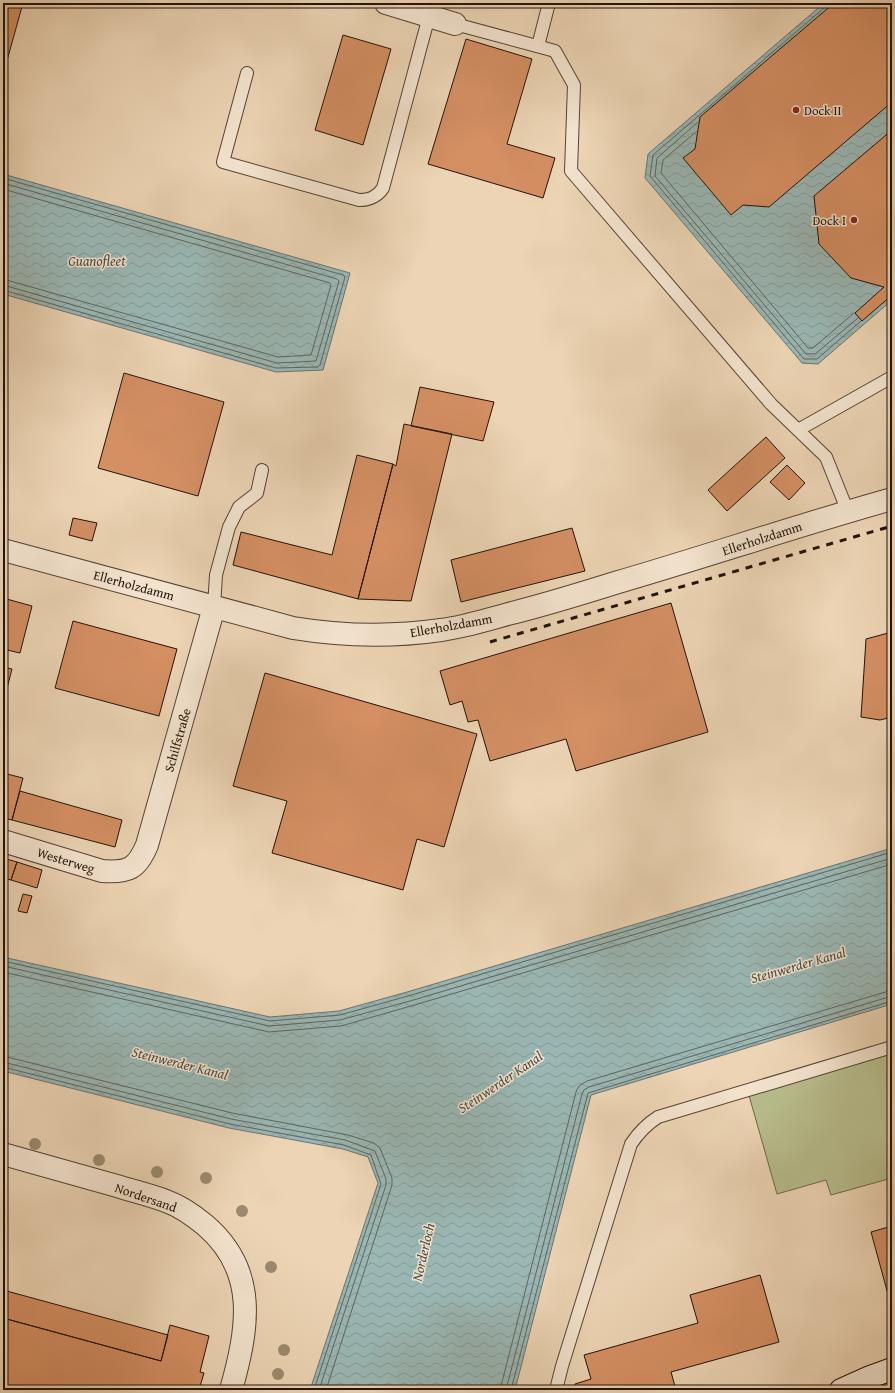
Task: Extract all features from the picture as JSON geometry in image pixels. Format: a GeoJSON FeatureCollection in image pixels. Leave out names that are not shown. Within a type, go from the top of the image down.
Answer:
{"type":"FeatureCollection","features":[{"type":"Feature","properties":{"kind":"street"},"geometry":{"type":"LineString","coordinates":[[386,3],[455,24]]}},
{"type":"Feature","properties":{"kind":"street","name":"Ellerholzdamm"},"geometry":{"type":"LineString","coordinates":[[3,550],[293,628],[322,632],[387,635],[442,630],[472,624],[535,607],[892,499]]}},
{"type":"Feature","properties":{"kind":"street","name":"Schilfstraße"},"geometry":{"type":"LineString","coordinates":[[130,868],[139,862],[147,845],[214,607]]}},
{"type":"Feature","properties":{"kind":"street","name":"Westerweg"},"geometry":{"type":"LineString","coordinates":[[3,841],[102,870],[112,872],[130,868]]}},
{"type":"Feature","properties":{"kind":"street","name":"Nordersand"},"geometry":{"type":"LineString","coordinates":[[3,1154],[167,1201],[198,1220],[212,1231],[226,1247],[233,1258],[240,1275],[245,1308],[245,1326],[240,1355],[230,1390]]}},
{"type":"Feature","properties":{"kind":"street"},"geometry":{"type":"LineString","coordinates":[[841,1390],[892,1369]]}},
{"type":"Feature","properties":{"kind":"lane"},"geometry":{"type":"LineString","coordinates":[[538,46],[549,3]]}},
{"type":"Feature","properties":{"kind":"lane"},"geometry":{"type":"LineString","coordinates":[[247,74],[223,162],[359,200],[371,198],[380,192],[382,188],[429,16]]}},
{"type":"Feature","properties":{"kind":"lane"},"geometry":{"type":"LineString","coordinates":[[455,24],[555,51],[574,85],[571,171],[766,398],[826,457],[848,512]]}},
{"type":"Feature","properties":{"kind":"lane"},"geometry":{"type":"LineString","coordinates":[[798,430],[892,377]]}},
{"type":"Feature","properties":{"kind":"lane"},"geometry":{"type":"LineString","coordinates":[[214,607],[216,575],[229,527],[239,507],[257,493],[262,470]]}},
{"type":"Feature","properties":{"kind":"lane"},"geometry":{"type":"LineString","coordinates":[[556,1390],[562,1366],[631,1144],[648,1123],[658,1117],[892,1046]]}},
{"type":"Feature","properties":{"kind":"green space"},"geometry":{"type":"Polygon","coordinates":[[[892,1051],[892,1178],[831,1195],[826,1180],[777,1194],[748,1092],[892,1051]]]}},
{"type":"Feature","properties":{"kind":"water"},"geometry":{"type":"Polygon","coordinates":[[[824,3],[892,3],[892,300],[818,364],[802,363],[645,178],[648,154],[824,3]]]}},
{"type":"Feature","properties":{"kind":"water","name":"Guanofleet"},"geometry":{"type":"Polygon","coordinates":[[[3,174],[350,273],[323,370],[276,372],[3,294],[3,174]]]}},
{"type":"Feature","properties":{"kind":"water"},"geometry":{"type":"Polygon","coordinates":[[[892,848],[892,1004],[591,1095],[515,1390],[310,1390],[378,1183],[368,1157],[343,1149],[229,1128],[3,1071],[3,957],[270,1017],[339,1011],[892,848]]]}},
{"type":"Feature","properties":{"kind":"building"},"geometry":{"type":"Polygon","coordinates":[[[3,3],[23,3],[3,75],[3,3]]]}},
{"type":"Feature","properties":{"kind":"building","name":"Dock II"},"geometry":{"type":"Polygon","coordinates":[[[834,3],[892,3],[892,102],[769,207],[743,205],[731,215],[683,158],[695,149],[700,117],[834,3]]]}},
{"type":"Feature","properties":{"kind":"building"},"geometry":{"type":"Polygon","coordinates":[[[343,35],[391,49],[363,145],[315,130],[343,35]]]}},
{"type":"Feature","properties":{"kind":"building"},"geometry":{"type":"Polygon","coordinates":[[[466,39],[532,59],[507,144],[555,158],[543,198],[428,164],[466,39]]]}},
{"type":"Feature","properties":{"kind":"building","name":"Dock I"},"geometry":{"type":"Polygon","coordinates":[[[892,130],[892,295],[862,321],[855,313],[884,287],[851,278],[819,244],[814,196],[892,130]]]}},
{"type":"Feature","properties":{"kind":"building"},"geometry":{"type":"Polygon","coordinates":[[[124,373],[224,402],[198,496],[98,468],[124,373]]]}},
{"type":"Feature","properties":{"kind":"building"},"geometry":{"type":"Polygon","coordinates":[[[420,387],[494,402],[483,441],[411,426],[420,387]]]}},
{"type":"Feature","properties":{"kind":"building"},"geometry":{"type":"Polygon","coordinates":[[[404,424],[452,434],[411,601],[358,599],[393,464],[396,466],[404,424]]]}},
{"type":"Feature","properties":{"kind":"building"},"geometry":{"type":"Polygon","coordinates":[[[766,437],[785,458],[727,511],[708,490],[766,437]]]}},
{"type":"Feature","properties":{"kind":"building"},"geometry":{"type":"Polygon","coordinates":[[[357,455],[393,464],[358,599],[233,565],[241,532],[332,555],[357,455]]]}},
{"type":"Feature","properties":{"kind":"building"},"geometry":{"type":"Polygon","coordinates":[[[787,465],[805,483],[789,500],[770,482],[787,465]]]}},
{"type":"Feature","properties":{"kind":"building"},"geometry":{"type":"Polygon","coordinates":[[[73,518],[97,523],[92,541],[69,535],[73,518]]]}},
{"type":"Feature","properties":{"kind":"building"},"geometry":{"type":"Polygon","coordinates":[[[572,528],[585,571],[461,602],[451,560],[572,528]]]}},
{"type":"Feature","properties":{"kind":"building"},"geometry":{"type":"Polygon","coordinates":[[[3,598],[32,606],[20,653],[3,649],[3,598]]]}},
{"type":"Feature","properties":{"kind":"building"},"geometry":{"type":"Polygon","coordinates":[[[671,603],[708,732],[576,771],[566,739],[490,761],[478,720],[468,722],[462,701],[450,705],[440,671],[671,603]]]}},
{"type":"Feature","properties":{"kind":"building"},"geometry":{"type":"Polygon","coordinates":[[[73,621],[177,649],[159,716],[55,688],[73,621]]]}},
{"type":"Feature","properties":{"kind":"building"},"geometry":{"type":"Polygon","coordinates":[[[892,632],[892,717],[880,720],[861,717],[866,639],[892,632]]]}},
{"type":"Feature","properties":{"kind":"building"},"geometry":{"type":"Polygon","coordinates":[[[3,667],[12,669],[3,704],[3,667]]]}},
{"type":"Feature","properties":{"kind":"building"},"geometry":{"type":"Polygon","coordinates":[[[265,673],[477,734],[444,847],[417,839],[403,890],[272,853],[287,801],[233,786],[265,673]]]}},
{"type":"Feature","properties":{"kind":"building"},"geometry":{"type":"Polygon","coordinates":[[[3,773],[23,778],[12,820],[3,818],[3,773]]]}},
{"type":"Feature","properties":{"kind":"building"},"geometry":{"type":"Polygon","coordinates":[[[20,791],[122,820],[115,847],[12,820],[20,791]]]}},
{"type":"Feature","properties":{"kind":"building"},"geometry":{"type":"Polygon","coordinates":[[[3,858],[17,862],[11,880],[3,878],[3,858]]]}},
{"type":"Feature","properties":{"kind":"building"},"geometry":{"type":"Polygon","coordinates":[[[17,862],[42,870],[37,888],[11,880],[17,862]]]}},
{"type":"Feature","properties":{"kind":"building"},"geometry":{"type":"Polygon","coordinates":[[[23,894],[32,896],[27,913],[18,911],[23,894]]]}},
{"type":"Feature","properties":{"kind":"building"},"geometry":{"type":"Polygon","coordinates":[[[892,1226],[892,1297],[889,1298],[871,1232],[892,1226]]]}},
{"type":"Feature","properties":{"kind":"building"},"geometry":{"type":"Polygon","coordinates":[[[760,1275],[779,1342],[671,1372],[676,1390],[577,1390],[575,1384],[591,1379],[584,1355],[698,1323],[690,1295],[760,1275]]]}},
{"type":"Feature","properties":{"kind":"building"},"geometry":{"type":"Polygon","coordinates":[[[3,1290],[168,1335],[161,1361],[3,1318],[3,1290]]]}},
{"type":"Feature","properties":{"kind":"building"},"geometry":{"type":"Polygon","coordinates":[[[3,1318],[161,1361],[170,1325],[209,1336],[200,1372],[204,1373],[199,1390],[3,1390],[3,1318]]]}},
{"type":"Feature","properties":{"kind":"railway"},"geometry":{"type":"LineString","coordinates":[[490,642],[892,526]]}},
{"type":"Feature","properties":{"kind":"place","name":"Dock II"},"geometry":{"type":"Point","coordinates":[796,110]}},
{"type":"Feature","properties":{"kind":"place","name":"Dock I"},"geometry":{"type":"Point","coordinates":[854,220]}},
{"type":"Feature","properties":{"kind":"water label","name":"Steinwerder Kanal"},"geometry":{"type":"Point","coordinates":[798,965]}},
{"type":"Feature","properties":{"kind":"water label","name":"Steinwerder Kanal"},"geometry":{"type":"Point","coordinates":[180,1063]}},
{"type":"Feature","properties":{"kind":"water label","name":"Steinwerder Kanal"},"geometry":{"type":"Point","coordinates":[500,1082]}},
{"type":"Feature","properties":{"kind":"water label","name":"Norderloch"},"geometry":{"type":"Point","coordinates":[423,1252]}}]}
